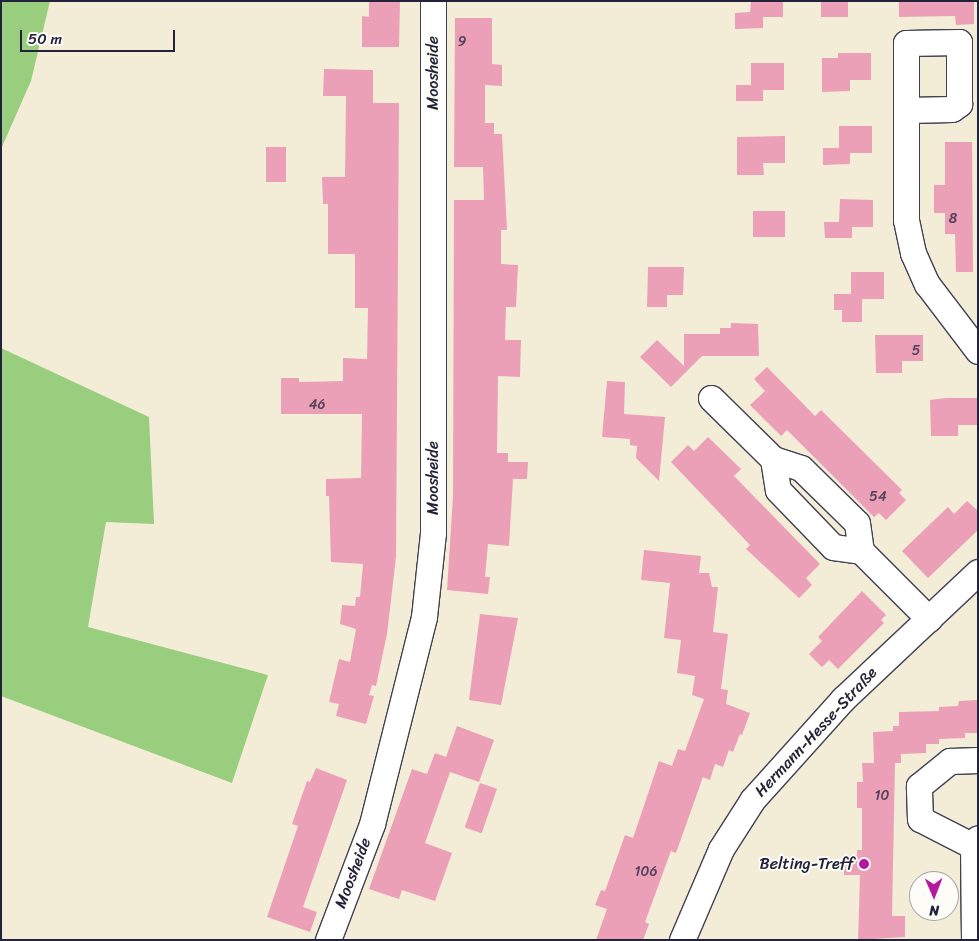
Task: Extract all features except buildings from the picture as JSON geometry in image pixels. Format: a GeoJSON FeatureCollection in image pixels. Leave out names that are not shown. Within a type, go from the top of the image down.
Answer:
{"type":"FeatureCollection","features":[{"type":"Feature","properties":{"kind":"street","name":"Moosheide"},"geometry":{"type":"LineString","coordinates":[[328,940],[372,824],[424,617],[433,533],[433,1]]}},
{"type":"Feature","properties":{"kind":"street"},"geometry":{"type":"LineString","coordinates":[[907,110],[906,220],[913,253],[926,284],[978,351]]}},
{"type":"Feature","properties":{"kind":"street"},"geometry":{"type":"LineString","coordinates":[[710,398],[773,459],[801,468],[857,523],[861,551],[929,619]]}},
{"type":"Feature","properties":{"kind":"street"},"geometry":{"type":"LineString","coordinates":[[773,459],[778,490],[833,547],[861,551]]}},
{"type":"Feature","properties":{"kind":"street","name":"Hermann-Hesse-Straße"},"geometry":{"type":"LineString","coordinates":[[682,940],[721,849],[753,799],[843,699],[978,572]]}},
{"type":"Feature","properties":{"kind":"street"},"geometry":{"type":"LineString","coordinates":[[974,940],[975,842],[920,819],[919,786],[950,761],[978,760]]}},
{"type":"Feature","properties":{"kind":"green space"},"geometry":{"type":"Polygon","coordinates":[[[1,1],[50,1],[31,81],[1,149],[1,1]]]}},
{"type":"Feature","properties":{"kind":"green space"},"geometry":{"type":"Polygon","coordinates":[[[1,348],[149,417],[154,524],[106,522],[88,627],[268,675],[232,783],[1,696],[1,348]]]}},
{"type":"Feature","properties":{"kind":"place","name":"Belting-Treff"},"geometry":{"type":"Point","coordinates":[864,864]}}]}
